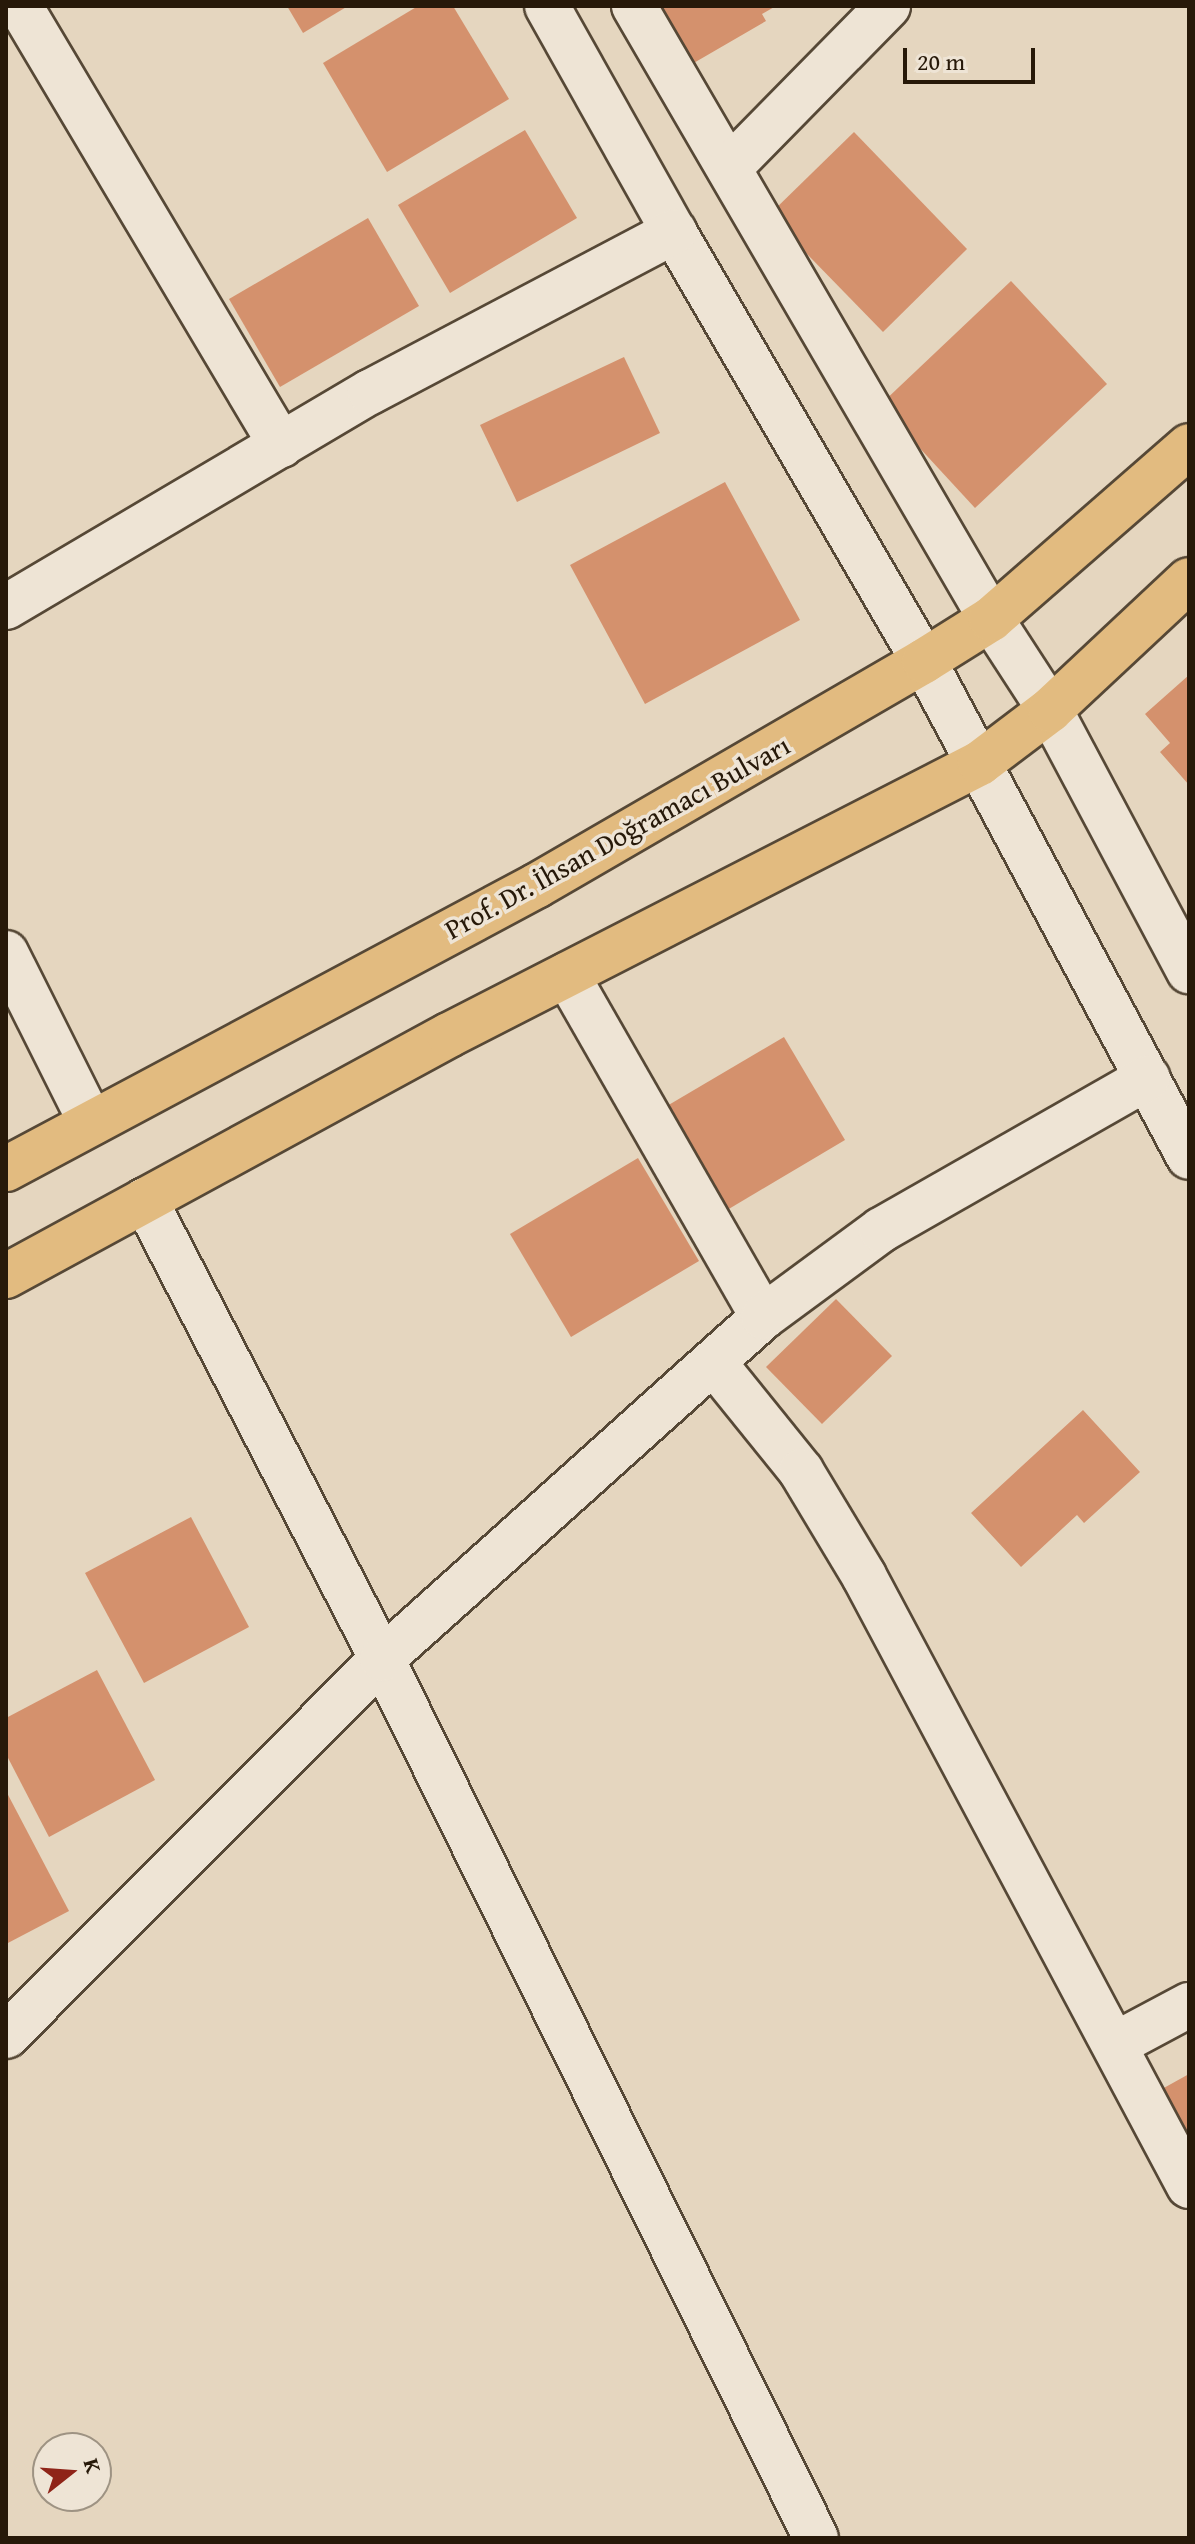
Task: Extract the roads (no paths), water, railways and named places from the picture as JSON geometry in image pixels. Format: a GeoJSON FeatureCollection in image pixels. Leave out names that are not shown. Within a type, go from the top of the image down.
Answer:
{"type":"FeatureCollection","features":[{"type":"Feature","properties":{"kind":"main road","name":"Prof. Dr. İhsan Doğramacı Bulvarı"},"geometry":{"type":"LineString","coordinates":[[6,1169],[536,886],[924,661],[991,619],[1189,446]]}},
{"type":"Feature","properties":{"kind":"main road"},"geometry":{"type":"LineString","coordinates":[[6,1276],[567,975],[980,763],[1050,710],[1189,580]]}},
{"type":"Feature","properties":{"kind":"street"},"geometry":{"type":"LineString","coordinates":[[20,6],[281,445]]}},
{"type":"Feature","properties":{"kind":"street"},"geometry":{"type":"LineString","coordinates":[[547,6],[674,232],[924,661],[1189,1157]]}},
{"type":"Feature","properties":{"kind":"street"},"geometry":{"type":"LineString","coordinates":[[634,6],[991,619],[1050,710],[1189,971]]}},
{"type":"Feature","properties":{"kind":"street"},"geometry":{"type":"LineString","coordinates":[[729,168],[888,6]]}},
{"type":"Feature","properties":{"kind":"street"},"geometry":{"type":"LineString","coordinates":[[6,607],[370,392],[674,232]]}},
{"type":"Feature","properties":{"kind":"street"},"geometry":{"type":"LineString","coordinates":[[6,953],[91,1123]]}},
{"type":"Feature","properties":{"kind":"street"},"geometry":{"type":"LineString","coordinates":[[567,975],[763,1317]]}},
{"type":"Feature","properties":{"kind":"street"},"geometry":{"type":"LineString","coordinates":[[6,2036],[382,1659],[763,1317],[881,1230],[1148,1078]]}},
{"type":"Feature","properties":{"kind":"street"},"geometry":{"type":"LineString","coordinates":[[145,1200],[382,1659],[808,2523]]}},
{"type":"Feature","properties":{"kind":"street"},"geometry":{"type":"LineString","coordinates":[[714,1363],[801,1471],[864,1576],[1189,2186]]}},
{"type":"Feature","properties":{"kind":"street"},"geometry":{"type":"LineString","coordinates":[[1116,2044],[1189,2005]]}}]}
